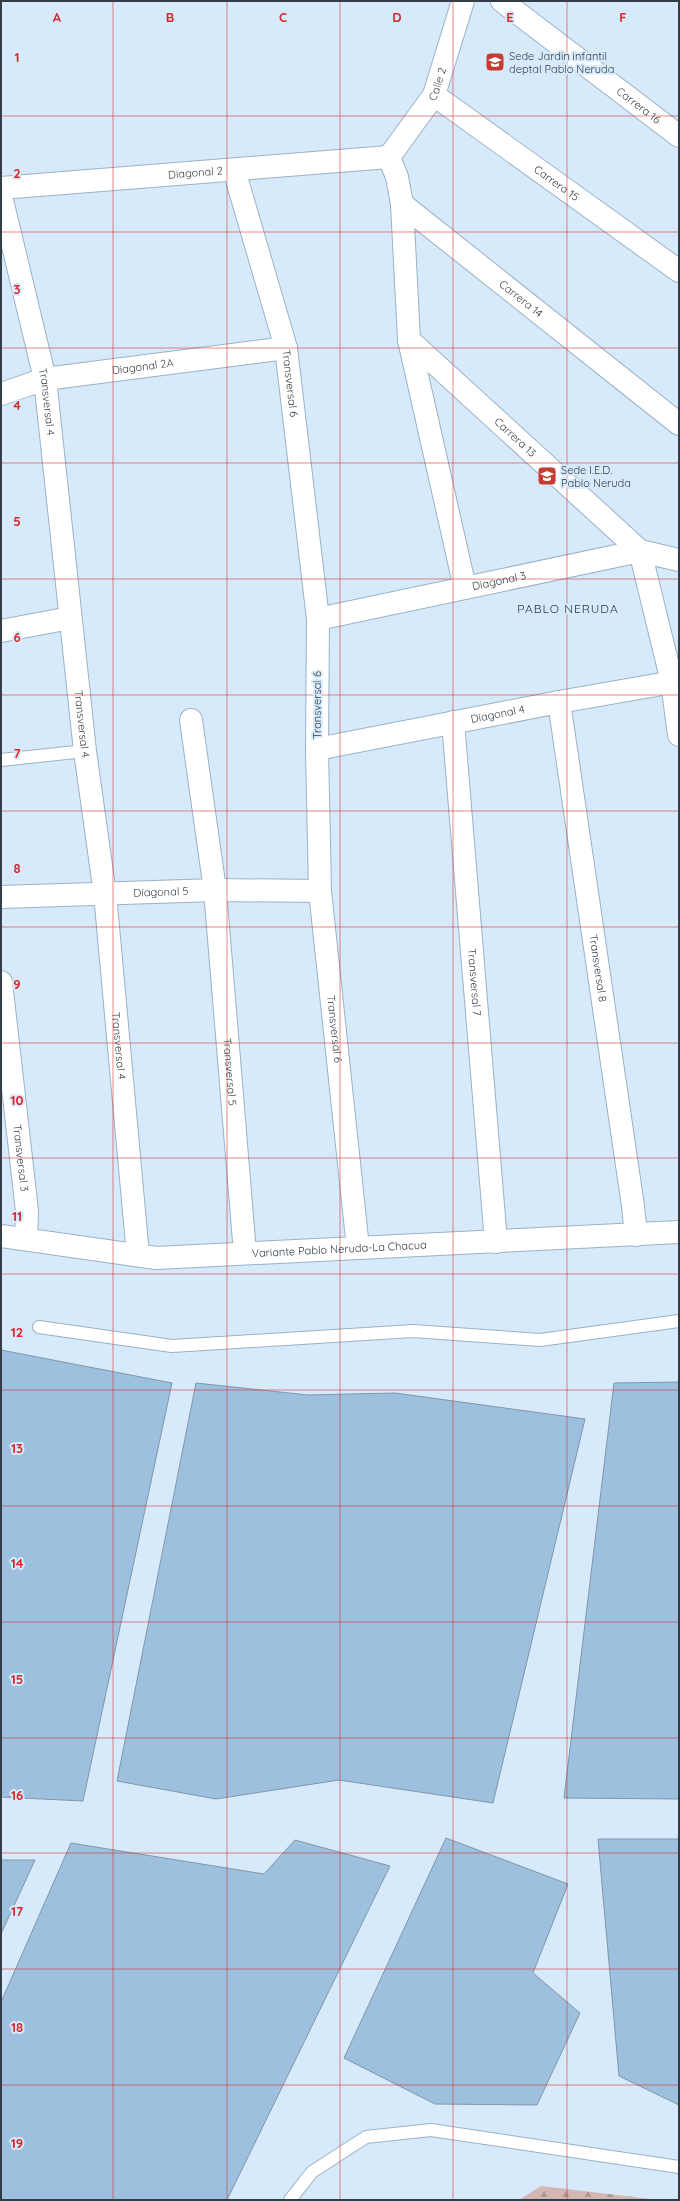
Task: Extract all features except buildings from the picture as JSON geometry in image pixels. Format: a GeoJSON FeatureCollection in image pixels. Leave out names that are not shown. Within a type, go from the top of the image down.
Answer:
{"type":"FeatureCollection","features":[{"type":"Feature","properties":{"kind":"street","name":"Calle 2"},"geometry":{"type":"LineString","coordinates":[[389,157],[434,95],[463,1]]}},
{"type":"Feature","properties":{"kind":"street","name":"Carrera 16"},"geometry":{"type":"LineString","coordinates":[[502,1],[679,136]]}},
{"type":"Feature","properties":{"kind":"street","name":"Carrera 15"},"geometry":{"type":"LineString","coordinates":[[434,95],[679,271]]}},
{"type":"Feature","properties":{"kind":"street","name":"Diagonal 2"},"geometry":{"type":"LineString","coordinates":[[1,188],[389,157]]}},
{"type":"Feature","properties":{"kind":"street"},"geometry":{"type":"LineString","coordinates":[[389,157],[397,177],[402,204],[408,340],[465,588]]}},
{"type":"Feature","properties":{"kind":"street","name":"Transversal 6"},"geometry":{"type":"LineString","coordinates":[[234,170],[286,348],[318,619],[317,749],[320,891],[358,1248]]}},
{"type":"Feature","properties":{"kind":"street","name":"Transversal 4"},"geometry":{"type":"LineString","coordinates":[[1,196],[45,380],[85,751],[105,894],[138,1256]]}},
{"type":"Feature","properties":{"kind":"street","name":"Carrera 14"},"geometry":{"type":"LineString","coordinates":[[402,204],[679,424]]}},
{"type":"Feature","properties":{"kind":"street","name":"Carrera 13"},"geometry":{"type":"LineString","coordinates":[[408,340],[640,551]]}},
{"type":"Feature","properties":{"kind":"street","name":"Diagonal 2A"},"geometry":{"type":"LineString","coordinates":[[1,394],[45,380],[286,348]]}},
{"type":"Feature","properties":{"kind":"street"},"geometry":{"type":"LineString","coordinates":[[640,551],[676,682],[679,735]]}},
{"type":"Feature","properties":{"kind":"street","name":"Diagonal 3"},"geometry":{"type":"LineString","coordinates":[[318,619],[640,551],[679,560]]}},
{"type":"Feature","properties":{"kind":"street"},"geometry":{"type":"LineString","coordinates":[[1,630],[70,618]]}},
{"type":"Feature","properties":{"kind":"street","name":"Diagonal 4"},"geometry":{"type":"LineString","coordinates":[[317,749],[559,702],[676,682]]}},
{"type":"Feature","properties":{"kind":"street","name":"Transversal 8"},"geometry":{"type":"LineString","coordinates":[[559,702],[636,1235]]}},
{"type":"Feature","properties":{"kind":"street","name":"Transversal 5"},"geometry":{"type":"LineString","coordinates":[[191,720],[215,890],[245,1253]]}},
{"type":"Feature","properties":{"kind":"street","name":"Transversal 7"},"geometry":{"type":"LineString","coordinates":[[453,722],[496,1242]]}},
{"type":"Feature","properties":{"kind":"street","name":"Diagonal 5"},"geometry":{"type":"LineString","coordinates":[[1,897],[215,890],[320,891]]}},
{"type":"Feature","properties":{"kind":"street","name":"Transversal 3"},"geometry":{"type":"LineString","coordinates":[[1,982],[27,1211],[26,1239]]}},
{"type":"Feature","properties":{"kind":"street","name":"Variante Pablo Neruda-La Chacua"},"geometry":{"type":"LineString","coordinates":[[1,1236],[156,1258],[679,1232]]}},
{"type":"Feature","properties":{"kind":"lane"},"geometry":{"type":"LineString","coordinates":[[1,760],[85,751]]}},
{"type":"Feature","properties":{"kind":"lane"},"geometry":{"type":"LineString","coordinates":[[39,1327],[172,1346],[412,1331],[540,1340],[679,1321]]}},
{"type":"Feature","properties":{"kind":"lane"},"geometry":{"type":"LineString","coordinates":[[290,2200],[312,2172],[366,2137],[431,2130],[679,2167]]}},
{"type":"Feature","properties":{"kind":"green space"},"geometry":{"type":"Polygon","coordinates":[[[541,2186],[659,2200],[519,2200],[541,2186]]]}},
{"type":"Feature","properties":{"kind":"place","name":"Sede Jardin infantil deptal Pablo Neruda"},"geometry":{"type":"Point","coordinates":[495,62]}},
{"type":"Feature","properties":{"kind":"place","name":"Sede I.E.D. Pablo Neruda"},"geometry":{"type":"Point","coordinates":[547,476]}},
{"type":"Feature","properties":{"kind":"district","name":"PABLO NERUDA"},"geometry":{"type":"Point","coordinates":[568,609]}}]}
